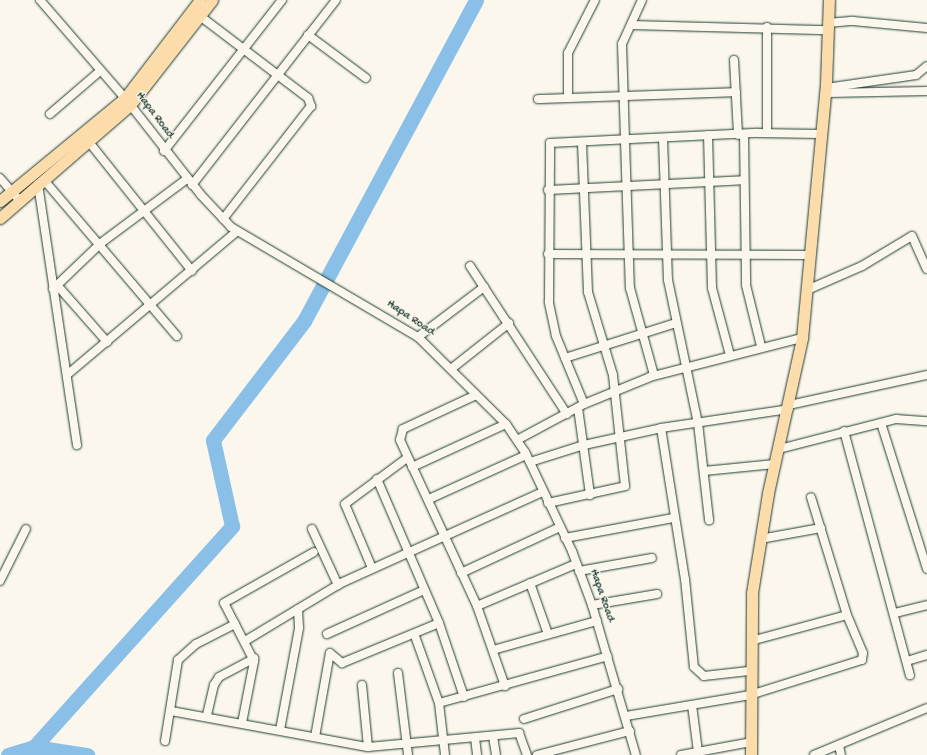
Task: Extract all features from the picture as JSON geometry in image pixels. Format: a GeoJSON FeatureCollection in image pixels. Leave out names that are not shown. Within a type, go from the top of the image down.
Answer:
{"type":"FeatureCollection","features":[{"type":"Feature","properties":{"kind":"main road"},"geometry":{"type":"LineString","coordinates":[[196,13],[200,0]]}},
{"type":"Feature","properties":{"kind":"main road"},"geometry":{"type":"LineString","coordinates":[[0,202],[16,196],[41,182],[89,142],[128,102],[196,13],[212,0]]}},
{"type":"Feature","properties":{"kind":"main road"},"geometry":{"type":"LineString","coordinates":[[752,755],[749,671],[752,593],[760,539],[775,464],[789,407],[802,338],[820,134],[826,91],[829,0]]}},
{"type":"Feature","properties":{"kind":"main road"},"geometry":{"type":"LineString","coordinates":[[0,218],[16,196],[128,102]]}},
{"type":"Feature","properties":{"kind":"street","name":"Hapa Road"},"geometry":{"type":"LineString","coordinates":[[40,0],[128,102],[164,151],[223,219],[237,231],[301,265],[418,337],[506,424],[528,458],[578,567],[592,605],[618,688],[636,755]]}},
{"type":"Feature","properties":{"kind":"street"},"geometry":{"type":"LineString","coordinates":[[164,151],[282,0]]}},
{"type":"Feature","properties":{"kind":"street"},"geometry":{"type":"LineString","coordinates":[[55,287],[101,243],[144,210],[190,182],[274,75],[336,0]]}},
{"type":"Feature","properties":{"kind":"street"},"geometry":{"type":"LineString","coordinates":[[568,98],[568,53],[595,0]]}},
{"type":"Feature","properties":{"kind":"street"},"geometry":{"type":"LineString","coordinates":[[642,0],[632,25],[622,44],[625,141],[629,183],[630,288],[654,376]]}},
{"type":"Feature","properties":{"kind":"street"},"geometry":{"type":"LineString","coordinates":[[196,13],[274,75],[308,98],[310,109],[223,219]]}},
{"type":"Feature","properties":{"kind":"street"},"geometry":{"type":"LineString","coordinates":[[632,25],[767,27],[828,26],[853,21],[927,28]]}},
{"type":"Feature","properties":{"kind":"street"},"geometry":{"type":"LineString","coordinates":[[767,27],[767,133]]}},
{"type":"Feature","properties":{"kind":"street"},"geometry":{"type":"LineString","coordinates":[[308,35],[366,78]]}},
{"type":"Feature","properties":{"kind":"street"},"geometry":{"type":"LineString","coordinates":[[734,60],[744,180],[746,290],[761,346]]}},
{"type":"Feature","properties":{"kind":"street"},"geometry":{"type":"LineString","coordinates":[[826,91],[916,75],[927,66]]}},
{"type":"Feature","properties":{"kind":"street"},"geometry":{"type":"LineString","coordinates":[[50,114],[100,71]]}},
{"type":"Feature","properties":{"kind":"street"},"geometry":{"type":"LineString","coordinates":[[826,91],[927,91]]}},
{"type":"Feature","properties":{"kind":"street"},"geometry":{"type":"LineString","coordinates":[[538,99],[736,92]]}},
{"type":"Feature","properties":{"kind":"street"},"geometry":{"type":"LineString","coordinates":[[590,495],[581,406],[549,302],[548,190],[550,143],[625,141],[708,135],[767,133],[820,134]]}},
{"type":"Feature","properties":{"kind":"street"},"geometry":{"type":"LineString","coordinates":[[708,135],[708,182],[712,288],[730,355]]}},
{"type":"Feature","properties":{"kind":"street"},"geometry":{"type":"LineString","coordinates":[[663,138],[666,185],[665,256],[676,323],[698,422],[709,520]]}},
{"type":"Feature","properties":{"kind":"street"},"geometry":{"type":"LineString","coordinates":[[89,142],[192,271]]}},
{"type":"Feature","properties":{"kind":"street"},"geometry":{"type":"LineString","coordinates":[[548,503],[590,495],[625,486],[618,437],[613,375],[602,346],[588,292],[585,254],[582,142]]}},
{"type":"Feature","properties":{"kind":"street"},"geometry":{"type":"LineString","coordinates":[[0,178],[16,196]]}},
{"type":"Feature","properties":{"kind":"street"},"geometry":{"type":"LineString","coordinates":[[548,190],[629,183],[666,185],[744,180]]}},
{"type":"Feature","properties":{"kind":"street"},"geometry":{"type":"LineString","coordinates":[[41,182],[101,243],[177,336]]}},
{"type":"Feature","properties":{"kind":"street"},"geometry":{"type":"LineString","coordinates":[[41,182],[77,445]]}},
{"type":"Feature","properties":{"kind":"street"},"geometry":{"type":"LineString","coordinates":[[68,374],[192,271],[237,231]]}},
{"type":"Feature","properties":{"kind":"street"},"geometry":{"type":"LineString","coordinates":[[807,290],[862,266],[911,236],[916,238],[926,265]]}},
{"type":"Feature","properties":{"kind":"street"},"geometry":{"type":"LineString","coordinates":[[548,254],[665,256],[746,254],[809,255]]}},
{"type":"Feature","properties":{"kind":"street"},"geometry":{"type":"LineString","coordinates":[[470,266],[509,323],[566,414]]}},
{"type":"Feature","properties":{"kind":"street"},"geometry":{"type":"LineString","coordinates":[[55,287],[107,342]]}},
{"type":"Feature","properties":{"kind":"street"},"geometry":{"type":"LineString","coordinates":[[418,337],[484,287]]}},
{"type":"Feature","properties":{"kind":"street"},"geometry":{"type":"LineString","coordinates":[[451,369],[509,323]]}},
{"type":"Feature","properties":{"kind":"street"},"geometry":{"type":"LineString","coordinates":[[565,358],[676,323]]}},
{"type":"Feature","properties":{"kind":"street"},"geometry":{"type":"LineString","coordinates":[[517,440],[614,390],[654,376],[761,346],[802,338]]}},
{"type":"Feature","properties":{"kind":"street"},"geometry":{"type":"LineString","coordinates":[[429,499],[528,458],[661,428],[789,407],[927,375]]}},
{"type":"Feature","properties":{"kind":"street"},"geometry":{"type":"LineString","coordinates":[[476,395],[403,429],[400,440],[407,458],[429,499],[444,537],[477,606],[505,686]]}},
{"type":"Feature","properties":{"kind":"street"},"geometry":{"type":"LineString","coordinates":[[779,449],[844,431],[907,418],[927,421]]}},
{"type":"Feature","properties":{"kind":"street"},"geometry":{"type":"LineString","coordinates":[[881,423],[927,569]]}},
{"type":"Feature","properties":{"kind":"street"},"geometry":{"type":"LineString","coordinates":[[412,467],[506,424]]}},
{"type":"Feature","properties":{"kind":"street"},"geometry":{"type":"LineString","coordinates":[[661,428],[673,518],[685,579],[696,671],[709,676],[749,671]]}},
{"type":"Feature","properties":{"kind":"street"},"geometry":{"type":"LineString","coordinates":[[844,431],[895,613],[910,675]]}},
{"type":"Feature","properties":{"kind":"street"},"geometry":{"type":"LineString","coordinates":[[372,568],[344,508],[346,501],[407,458]]}},
{"type":"Feature","properties":{"kind":"street"},"geometry":{"type":"LineString","coordinates":[[704,471],[775,464]]}},
{"type":"Feature","properties":{"kind":"street"},"geometry":{"type":"LineString","coordinates":[[377,479],[410,552],[424,590],[439,623],[464,697]]}},
{"type":"Feature","properties":{"kind":"street"},"geometry":{"type":"LineString","coordinates":[[246,641],[338,585],[372,568],[543,492]]}},
{"type":"Feature","properties":{"kind":"street"},"geometry":{"type":"LineString","coordinates":[[626,716],[750,695],[862,660],[863,653],[847,615],[822,528],[811,497]]}},
{"type":"Feature","properties":{"kind":"street"},"geometry":{"type":"LineString","coordinates":[[565,538],[673,518]]}},
{"type":"Feature","properties":{"kind":"street"},"geometry":{"type":"LineString","coordinates":[[461,573],[560,527]]}},
{"type":"Feature","properties":{"kind":"street"},"geometry":{"type":"LineString","coordinates":[[760,539],[822,528]]}},
{"type":"Feature","properties":{"kind":"street"},"geometry":{"type":"LineString","coordinates":[[0,582],[26,529]]}},
{"type":"Feature","properties":{"kind":"street"},"geometry":{"type":"LineString","coordinates":[[312,529],[338,585]]}},
{"type":"Feature","properties":{"kind":"street"},"geometry":{"type":"LineString","coordinates":[[242,723],[254,658],[246,641],[224,607],[225,602],[314,552]]}},
{"type":"Feature","properties":{"kind":"street"},"geometry":{"type":"LineString","coordinates":[[477,606],[530,583],[578,567],[652,558]]}},
{"type":"Feature","properties":{"kind":"street"},"geometry":{"type":"LineString","coordinates":[[530,583],[548,634]]}},
{"type":"Feature","properties":{"kind":"street"},"geometry":{"type":"LineString","coordinates":[[327,634],[424,590]]}},
{"type":"Feature","properties":{"kind":"street"},"geometry":{"type":"LineString","coordinates":[[592,605],[657,594]]}},
{"type":"Feature","properties":{"kind":"street"},"geometry":{"type":"LineString","coordinates":[[895,613],[927,605]]}},
{"type":"Feature","properties":{"kind":"street"},"geometry":{"type":"LineString","coordinates":[[280,730],[299,628],[298,609]]}},
{"type":"Feature","properties":{"kind":"street"},"geometry":{"type":"LineString","coordinates":[[751,641],[847,615]]}},
{"type":"Feature","properties":{"kind":"street"},"geometry":{"type":"LineString","coordinates":[[493,650],[596,621]]}},
{"type":"Feature","properties":{"kind":"street"},"geometry":{"type":"LineString","coordinates":[[315,737],[330,653],[342,663],[415,636],[439,623]]}},
{"type":"Feature","properties":{"kind":"street"},"geometry":{"type":"LineString","coordinates":[[165,741],[171,711],[175,667],[183,653],[235,624]]}},
{"type":"Feature","properties":{"kind":"street"},"geometry":{"type":"LineString","coordinates":[[415,636],[438,703],[445,755]]}},
{"type":"Feature","properties":{"kind":"street"},"geometry":{"type":"LineString","coordinates":[[907,661],[927,655]]}},
{"type":"Feature","properties":{"kind":"street"},"geometry":{"type":"LineString","coordinates":[[438,703],[505,686],[608,656]]}},
{"type":"Feature","properties":{"kind":"street"},"geometry":{"type":"LineString","coordinates":[[207,715],[214,684],[219,677],[254,658]]}},
{"type":"Feature","properties":{"kind":"street"},"geometry":{"type":"LineString","coordinates":[[398,673],[408,755]]}},
{"type":"Feature","properties":{"kind":"street"},"geometry":{"type":"LineString","coordinates":[[362,685],[368,747]]}},
{"type":"Feature","properties":{"kind":"street"},"geometry":{"type":"LineString","coordinates":[[524,719],[618,688]]}},
{"type":"Feature","properties":{"kind":"street"},"geometry":{"type":"LineString","coordinates":[[692,705],[698,752]]}},
{"type":"Feature","properties":{"kind":"street"},"geometry":{"type":"LineString","coordinates":[[814,755],[927,708]]}},
{"type":"Feature","properties":{"kind":"street"},"geometry":{"type":"LineString","coordinates":[[171,711],[207,715],[368,747],[475,738],[519,732],[527,755]]}},
{"type":"Feature","properties":{"kind":"street"},"geometry":{"type":"LineString","coordinates":[[537,755],[630,731]]}},
{"type":"Feature","properties":{"kind":"street"},"geometry":{"type":"LineString","coordinates":[[493,736],[496,755]]}},
{"type":"Feature","properties":{"kind":"street"},"geometry":{"type":"LineString","coordinates":[[475,738],[477,755]]}},
{"type":"Feature","properties":{"kind":"street"},"geometry":{"type":"LineString","coordinates":[[681,755],[751,742]]}},
{"type":"Feature","properties":{"kind":"street"},"geometry":{"type":"LineString","coordinates":[[839,745],[841,755]]}},
{"type":"Feature","properties":{"kind":"waterway"},"geometry":{"type":"LineString","coordinates":[[34,747],[232,526],[213,440],[304,321],[476,0]]}},
{"type":"Feature","properties":{"kind":"waterway"},"geometry":{"type":"LineString","coordinates":[[8,755],[34,747],[87,755]]}}]}
